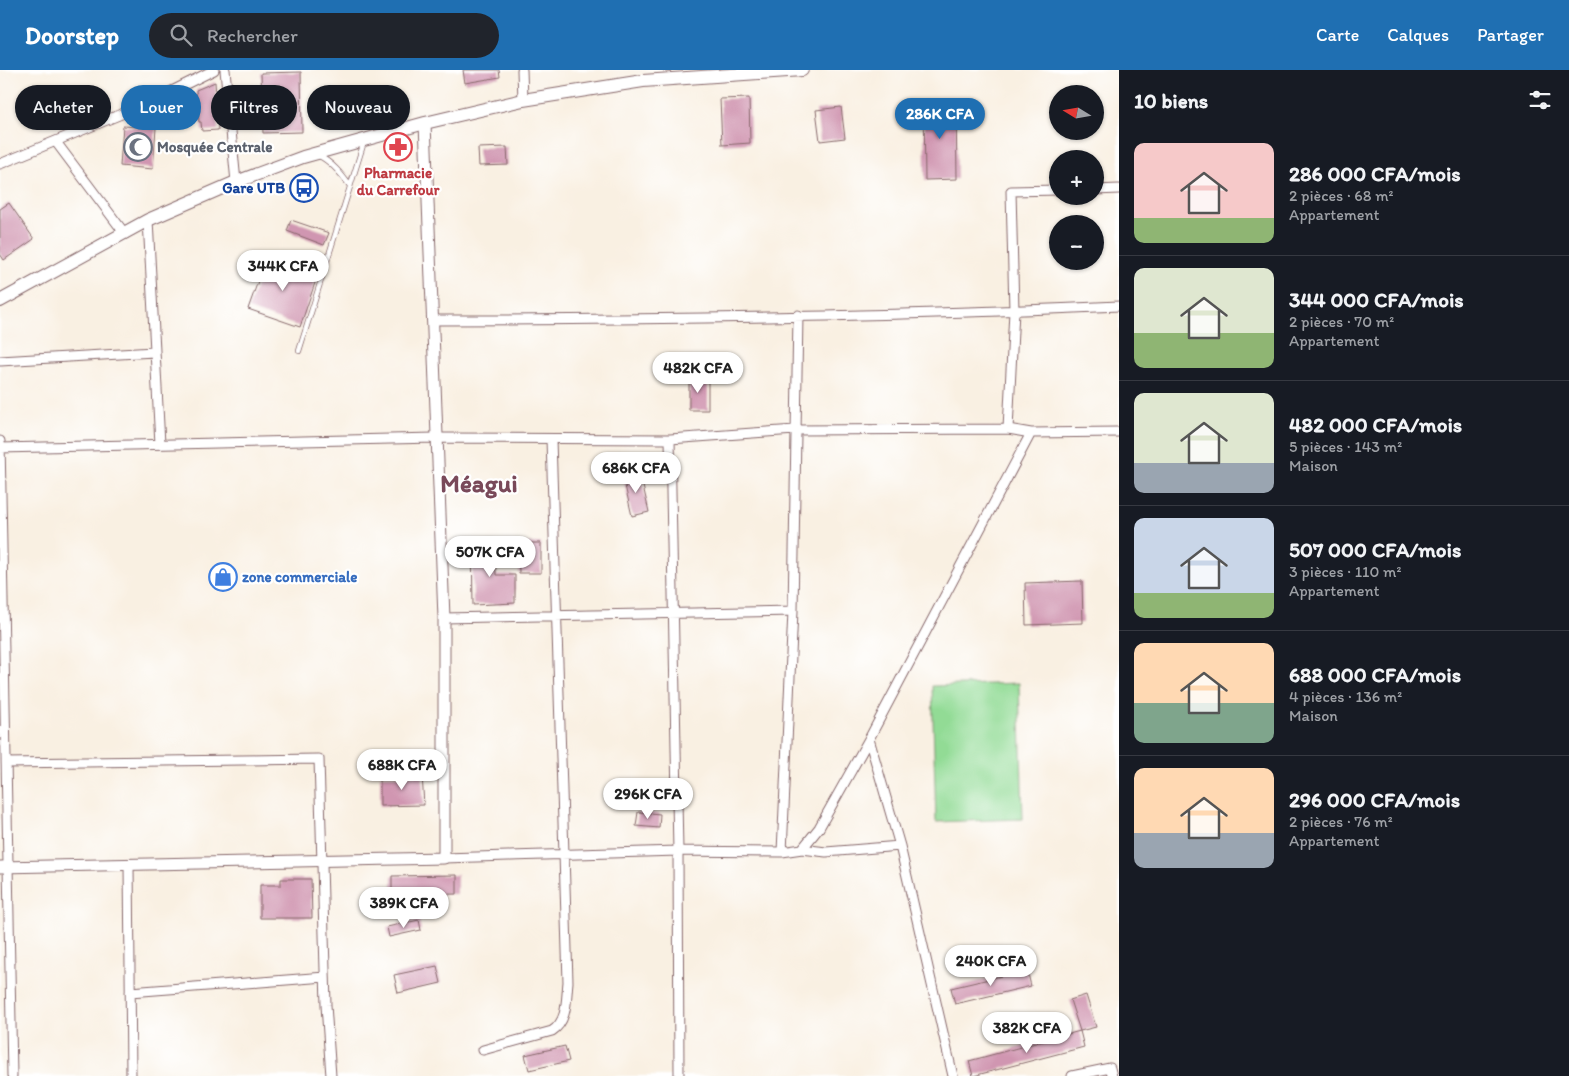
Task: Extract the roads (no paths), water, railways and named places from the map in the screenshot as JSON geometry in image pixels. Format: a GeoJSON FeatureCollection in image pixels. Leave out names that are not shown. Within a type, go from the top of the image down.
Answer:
{"type":"FeatureCollection","features":[{"type":"Feature","properties":{"kind":"main road"},"geometry":{"type":"LineString","coordinates":[[0,301],[148,220],[236,182],[315,154],[425,123],[523,100],[643,81],[802,70]]}},
{"type":"Feature","properties":{"kind":"street"},"geometry":{"type":"LineString","coordinates":[[0,164],[148,102],[214,70]]}},
{"type":"Feature","properties":{"kind":"street"},"geometry":{"type":"LineString","coordinates":[[226,70],[236,182]]}},
{"type":"Feature","properties":{"kind":"street"},"geometry":{"type":"LineString","coordinates":[[522,70],[523,100]]}},
{"type":"Feature","properties":{"kind":"street"},"geometry":{"type":"LineString","coordinates":[[425,123],[444,618],[444,858]]}},
{"type":"Feature","properties":{"kind":"street"},"geometry":{"type":"LineString","coordinates":[[56,142],[125,234]]}},
{"type":"Feature","properties":{"kind":"street"},"geometry":{"type":"LineString","coordinates":[[1104,190],[1119,189]]}},
{"type":"Feature","properties":{"kind":"street"},"geometry":{"type":"LineString","coordinates":[[1008,429],[1014,311],[1011,191],[1049,190]]}},
{"type":"Feature","properties":{"kind":"street"},"geometry":{"type":"LineString","coordinates":[[148,220],[160,444]]}},
{"type":"Feature","properties":{"kind":"street"},"geometry":{"type":"LineString","coordinates":[[432,320],[657,320],[1014,311],[1119,306]]}},
{"type":"Feature","properties":{"kind":"street"},"geometry":{"type":"LineString","coordinates":[[782,852],[793,611],[798,315]]}},
{"type":"Feature","properties":{"kind":"street"},"geometry":{"type":"LineString","coordinates":[[0,361],[154,352]]}},
{"type":"Feature","properties":{"kind":"street"},"geometry":{"type":"LineString","coordinates":[[0,448],[436,438],[670,439],[795,430],[1008,429],[1031,433],[1119,432]]}},
{"type":"Feature","properties":{"kind":"street"},"geometry":{"type":"LineString","coordinates":[[802,849],[819,828],[869,739],[1031,433]]}},
{"type":"Feature","properties":{"kind":"street"},"geometry":{"type":"LineString","coordinates":[[483,1050],[552,1031],[562,1021],[565,1011],[568,982],[551,439]]}},
{"type":"Feature","properties":{"kind":"street"},"geometry":{"type":"LineString","coordinates":[[670,439],[678,851],[679,1076]]}},
{"type":"Feature","properties":{"kind":"street"},"geometry":{"type":"LineString","coordinates":[[0,441],[6,762],[4,867],[12,1076]]}},
{"type":"Feature","properties":{"kind":"street"},"geometry":{"type":"LineString","coordinates":[[444,618],[793,611]]}},
{"type":"Feature","properties":{"kind":"street"},"geometry":{"type":"LineString","coordinates":[[869,739],[900,846],[953,1076]]}},
{"type":"Feature","properties":{"kind":"street"},"geometry":{"type":"LineString","coordinates":[[6,762],[319,759],[320,862],[331,1076]]}},
{"type":"Feature","properties":{"kind":"street"},"geometry":{"type":"LineString","coordinates":[[4,867],[320,862],[678,851],[782,852],[802,849],[826,852],[900,846]]}},
{"type":"Feature","properties":{"kind":"street"},"geometry":{"type":"LineString","coordinates":[[129,864],[131,1076]]}},
{"type":"Feature","properties":{"kind":"street"},"geometry":{"type":"LineString","coordinates":[[130,992],[325,978]]}},
{"type":"Feature","properties":{"kind":"street"},"geometry":{"type":"LineString","coordinates":[[1072,1076],[1110,1068],[1112,1076]]}},
{"type":"Feature","properties":{"kind":"lane"},"geometry":{"type":"LineString","coordinates":[[299,351],[364,140]]}},
{"type":"Feature","properties":{"kind":"lane"},"geometry":{"type":"LineString","coordinates":[[315,154],[326,159],[350,186]]}},
{"type":"Feature","properties":{"kind":"place","name":"Mosquée Centrale"},"geometry":{"type":"Point","coordinates":[138,147]}},
{"type":"Feature","properties":{"kind":"place","name":"Pharmacie du Carrefour"},"geometry":{"type":"Point","coordinates":[398,147]}},
{"type":"Feature","properties":{"kind":"place","name":"Gare UTB"},"geometry":{"type":"Point","coordinates":[304,188]}},
{"type":"Feature","properties":{"kind":"place","name":"zone commerciale"},"geometry":{"type":"Point","coordinates":[223,577]}},
{"type":"Feature","properties":{"kind":"district","name":"Méagui"},"geometry":{"type":"Point","coordinates":[479,483]}}]}
